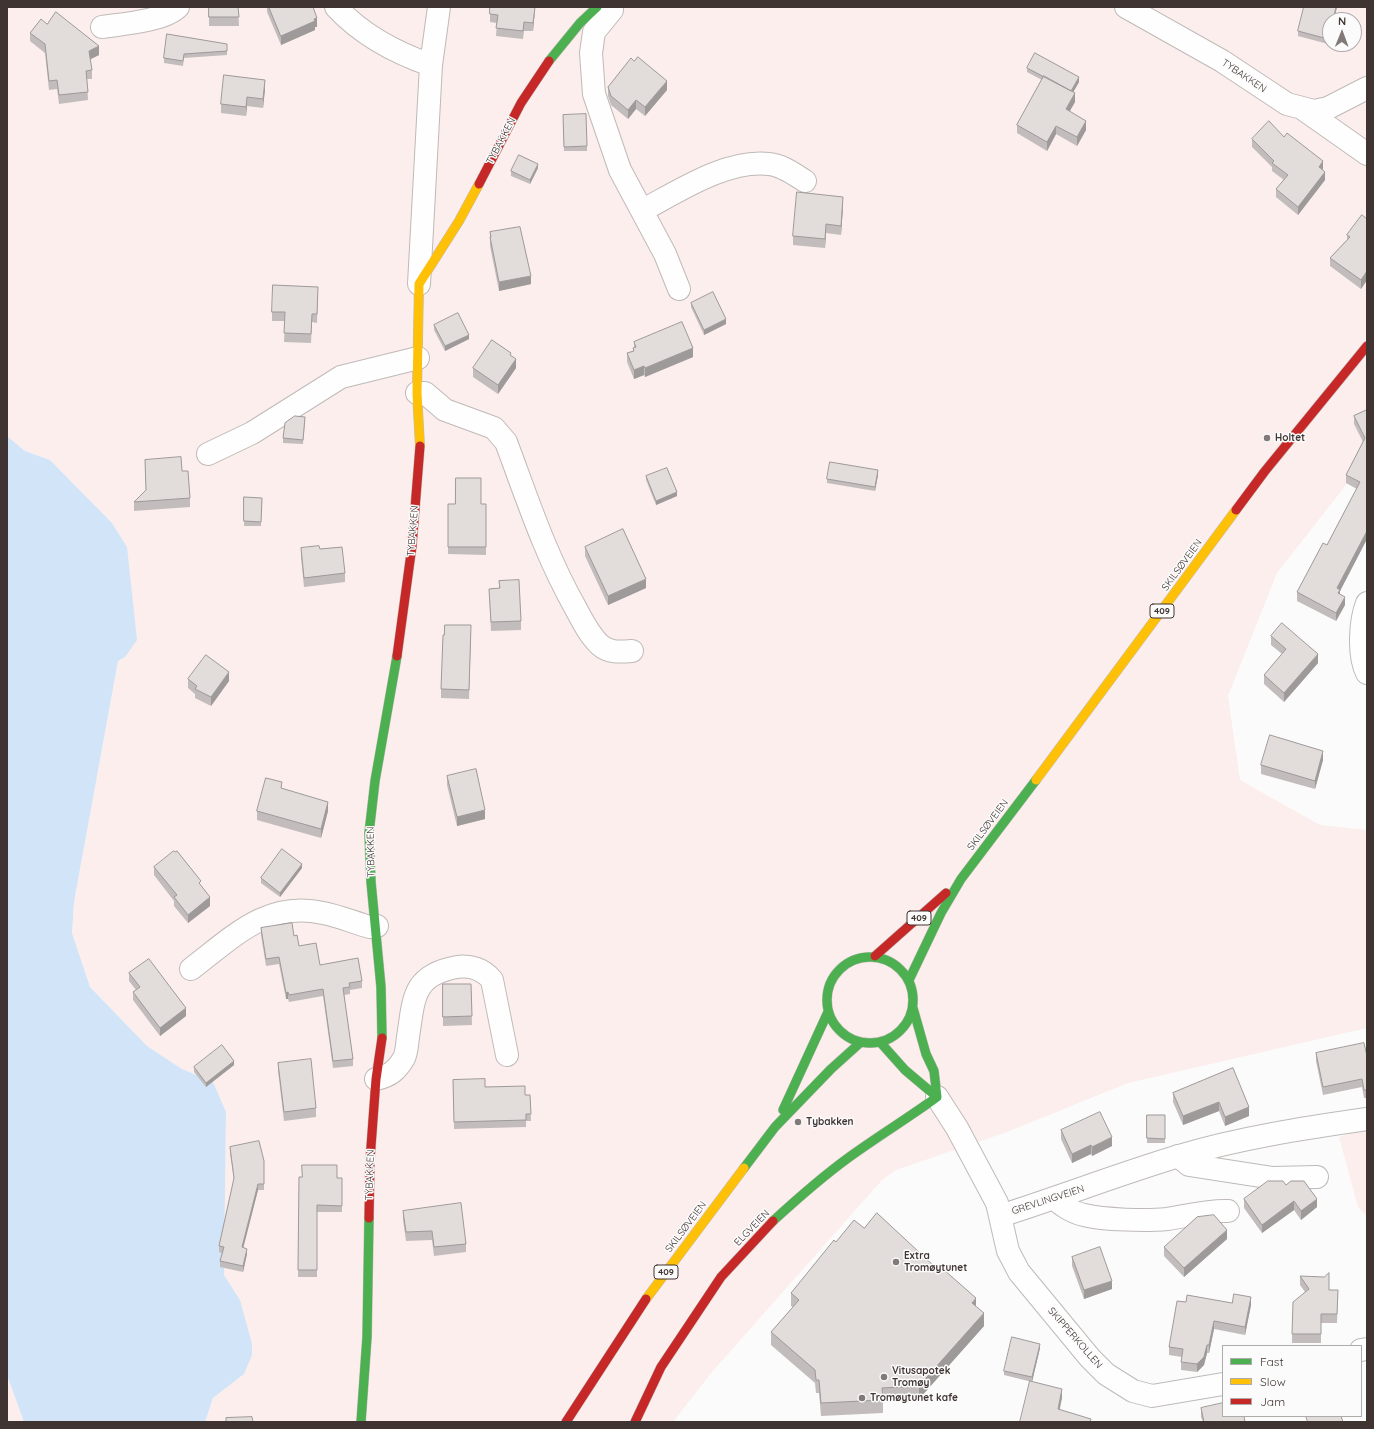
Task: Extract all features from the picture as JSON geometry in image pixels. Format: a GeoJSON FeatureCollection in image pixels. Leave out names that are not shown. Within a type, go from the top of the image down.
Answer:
{"type":"FeatureCollection","features":[{"type":"Feature","properties":{"kind":"main road","name":"TYBAKKEN"},"geometry":{"type":"LineString","coordinates":[[361,1422],[367,1337],[370,1160],[376,1079],[382,1042],[381,987],[371,882],[369,833],[375,781],[402,628],[412,546],[420,442],[417,393],[419,284],[459,221],[521,102],[545,66],[580,23],[597,7]]}},
{"type":"Feature","properties":{"kind":"main road","name":"SKILSØVEIEN"},"geometry":{"type":"LineString","coordinates":[[909,980],[941,913],[961,879],[1079,724],[1265,471],[1367,346]]}},
{"type":"Feature","properties":{"kind":"main road","name":"SKILSØVEIEN"},"geometry":{"type":"LineString","coordinates":[[875,956],[961,879]]}},
{"type":"Feature","properties":{"kind":"main road"},"geometry":{"type":"LineString","coordinates":[[875,956],[896,965],[909,980],[912,991],[913,1008],[926,1054],[934,1070],[937,1097]]}},
{"type":"Feature","properties":{"kind":"main road","name":"409"},"geometry":{"type":"LineString","coordinates":[[828,1012],[827,996],[834,974],[851,961],[861,957],[875,956]]}},
{"type":"Feature","properties":{"kind":"main road"},"geometry":{"type":"LineString","coordinates":[[828,1012],[833,1022],[841,1032],[861,1042],[880,1042],[899,1032],[908,1021],[913,1008]]}},
{"type":"Feature","properties":{"kind":"main road","name":"SKILSØVEIEN"},"geometry":{"type":"LineString","coordinates":[[775,1128],[828,1012]]}},
{"type":"Feature","properties":{"kind":"main road","name":"SKILSØVEIEN"},"geometry":{"type":"LineString","coordinates":[[566,1422],[636,1312],[775,1128],[831,1070],[861,1042]]}},
{"type":"Feature","properties":{"kind":"main road"},"geometry":{"type":"LineString","coordinates":[[880,1042],[905,1070],[937,1097]]}},
{"type":"Feature","properties":{"kind":"main road","name":"ELGVEIEN"},"geometry":{"type":"LineString","coordinates":[[634,1422],[661,1367],[722,1277],[760,1233],[808,1188],[849,1157],[897,1126],[937,1097]]}},
{"type":"Feature","properties":{"kind":"street"},"geometry":{"type":"LineString","coordinates":[[102,26],[129,23],[172,13],[178,7]]}},
{"type":"Feature","properties":{"kind":"street"},"geometry":{"type":"LineString","coordinates":[[336,7],[362,31],[406,56],[432,65]]}},
{"type":"Feature","properties":{"kind":"street","name":"TYBAKKEN"},"geometry":{"type":"LineString","coordinates":[[419,284],[432,65],[439,7]]}},
{"type":"Feature","properties":{"kind":"street"},"geometry":{"type":"LineString","coordinates":[[611,7],[612,10],[594,32],[591,53],[594,94],[620,170],[643,210],[665,254],[680,289]]}},
{"type":"Feature","properties":{"kind":"street","name":"TYBAKKEN"},"geometry":{"type":"LineString","coordinates":[[1126,7],[1222,61],[1287,104],[1314,111],[1328,108],[1367,88]]}},
{"type":"Feature","properties":{"kind":"street"},"geometry":{"type":"LineString","coordinates":[[1303,109],[1367,154]]}},
{"type":"Feature","properties":{"kind":"street"},"geometry":{"type":"LineString","coordinates":[[643,210],[706,177],[745,164],[769,164],[780,166],[805,181]]}},
{"type":"Feature","properties":{"kind":"street"},"geometry":{"type":"LineString","coordinates":[[208,454],[252,433],[341,378],[418,358]]}},
{"type":"Feature","properties":{"kind":"street"},"geometry":{"type":"LineString","coordinates":[[417,393],[425,394],[445,410],[494,428],[506,442],[545,547],[558,576],[586,628],[600,646],[612,652],[632,651]]}},
{"type":"Feature","properties":{"kind":"street"},"geometry":{"type":"LineString","coordinates":[[1367,603],[1364,611],[1361,650],[1367,674]]}},
{"type":"Feature","properties":{"kind":"street"},"geometry":{"type":"LineString","coordinates":[[191,969],[252,923],[273,913],[301,910],[323,912],[370,927],[376,926]]}},
{"type":"Feature","properties":{"kind":"street"},"geometry":{"type":"LineString","coordinates":[[376,1079],[387,1076],[396,1070],[405,1056],[414,998],[420,984],[442,970],[464,966],[485,971],[492,980],[507,1055]]}},
{"type":"Feature","properties":{"kind":"street","name":"GREVLINGVEIEN"},"geometry":{"type":"LineString","coordinates":[[937,1097],[957,1128],[997,1203],[1000,1216],[1055,1199],[1178,1156],[1234,1141],[1367,1119]]}},
{"type":"Feature","properties":{"kind":"street"},"geometry":{"type":"LineString","coordinates":[[1178,1156],[1189,1165],[1273,1178],[1317,1177]]}},
{"type":"Feature","properties":{"kind":"street"},"geometry":{"type":"LineString","coordinates":[[1055,1199],[1061,1204],[1084,1215],[1127,1220],[1166,1219],[1211,1210],[1228,1211]]}},
{"type":"Feature","properties":{"kind":"street","name":"SKIPPERKOLLEN"},"geometry":{"type":"LineString","coordinates":[[1000,1216],[1008,1251],[1019,1272],[1090,1358],[1106,1374],[1133,1391],[1152,1396],[1222,1384]]}},
{"type":"Feature","properties":{"kind":"shaded area"},"geometry":{"type":"Polygon","coordinates":[[[7,7],[1367,7],[1367,458],[1277,573],[1228,696],[1240,780],[1320,825],[1367,830],[1367,1028],[1128,1083],[1007,1132],[896,1170],[882,1180],[712,1372],[673,1422],[205,1422],[213,1398],[244,1374],[240,1300],[224,1275],[226,1112],[213,1082],[182,1069],[147,1046],[90,987],[72,933],[74,902],[118,661],[125,657],[127,547],[112,523],[50,460],[25,451],[7,436],[7,7]]]}},
{"type":"Feature","properties":{"kind":"shaded area"},"geometry":{"type":"Polygon","coordinates":[[[1367,1128],[1367,1216],[1358,1207],[1339,1137],[1367,1128]]]}},
{"type":"Feature","properties":{"kind":"shaded area"},"geometry":{"type":"Polygon","coordinates":[[[7,1375],[24,1421],[24,1422],[7,1422],[7,1375]]]}},
{"type":"Feature","properties":{"kind":"water"},"geometry":{"type":"Polygon","coordinates":[[[7,436],[25,451],[50,460],[112,523],[127,547],[137,640],[125,657],[118,661],[74,902],[72,933],[90,987],[147,1046],[182,1069],[213,1082],[226,1112],[224,1275],[240,1300],[252,1344],[252,1355],[244,1374],[213,1398],[205,1422],[24,1422],[7,1375],[7,436]]]}},
{"type":"Feature","properties":{"kind":"building"},"geometry":{"type":"Polygon","coordinates":[[[209,7],[238,7],[239,17],[209,17],[209,7]]]}},
{"type":"Feature","properties":{"kind":"building"},"geometry":{"type":"Polygon","coordinates":[[[269,7],[313,7],[317,18],[314,19],[315,21],[281,36],[269,7]]]}},
{"type":"Feature","properties":{"kind":"building"},"geometry":{"type":"Polygon","coordinates":[[[490,7],[535,7],[533,23],[524,22],[523,31],[496,28],[498,15],[490,14],[490,7]]]}},
{"type":"Feature","properties":{"kind":"building"},"geometry":{"type":"Polygon","coordinates":[[[1304,7],[1336,7],[1335,12],[1322,12],[1322,37],[1298,31],[1304,7]]]}},
{"type":"Feature","properties":{"kind":"building"},"geometry":{"type":"Polygon","coordinates":[[[56,12],[99,46],[89,51],[92,70],[86,71],[88,92],[59,95],[57,80],[49,81],[45,44],[30,33],[41,19],[47,24],[56,12]]]}},
{"type":"Feature","properties":{"kind":"building"},"geometry":{"type":"Polygon","coordinates":[[[167,34],[227,44],[227,51],[184,54],[183,61],[164,58],[167,34]]]}},
{"type":"Feature","properties":{"kind":"building"},"geometry":{"type":"Polygon","coordinates":[[[1035,53],[1079,77],[1071,91],[1027,68],[1035,53]]]}},
{"type":"Feature","properties":{"kind":"building"},"geometry":{"type":"Polygon","coordinates":[[[638,57],[667,81],[645,107],[636,100],[628,110],[611,96],[608,87],[631,58],[634,61],[638,57]]]}},
{"type":"Feature","properties":{"kind":"building"},"geometry":{"type":"Polygon","coordinates":[[[224,75],[265,80],[263,99],[247,97],[246,107],[221,104],[224,75]]]}},
{"type":"Feature","properties":{"kind":"building"},"geometry":{"type":"Polygon","coordinates":[[[1044,76],[1075,93],[1066,109],[1086,121],[1077,137],[1056,126],[1047,142],[1017,125],[1044,76]]]}},
{"type":"Feature","properties":{"kind":"building"},"geometry":{"type":"Polygon","coordinates":[[[586,114],[587,146],[564,147],[563,115],[586,114]]]}},
{"type":"Feature","properties":{"kind":"building"},"geometry":{"type":"Polygon","coordinates":[[[1269,121],[1284,137],[1287,133],[1323,161],[1319,167],[1325,172],[1298,207],[1276,189],[1288,175],[1272,163],[1274,161],[1252,139],[1269,121]]]}},
{"type":"Feature","properties":{"kind":"building"},"geometry":{"type":"Polygon","coordinates":[[[519,155],[538,164],[530,180],[511,171],[519,155]]]}},
{"type":"Feature","properties":{"kind":"building"},"geometry":{"type":"Polygon","coordinates":[[[797,192],[843,197],[841,226],[826,224],[825,239],[793,236],[797,192]]]}},
{"type":"Feature","properties":{"kind":"building"},"geometry":{"type":"Polygon","coordinates":[[[1362,215],[1367,219],[1367,271],[1361,280],[1330,258],[1350,237],[1347,235],[1362,215]]]}},
{"type":"Feature","properties":{"kind":"building"},"geometry":{"type":"Polygon","coordinates":[[[520,227],[531,276],[499,282],[490,232],[520,227]]]}},
{"type":"Feature","properties":{"kind":"building"},"geometry":{"type":"Polygon","coordinates":[[[273,285],[318,287],[317,314],[312,314],[311,334],[284,333],[285,312],[272,312],[273,285]]]}},
{"type":"Feature","properties":{"kind":"building"},"geometry":{"type":"Polygon","coordinates":[[[713,292],[726,319],[704,330],[691,303],[713,292]]]}},
{"type":"Feature","properties":{"kind":"building"},"geometry":{"type":"Polygon","coordinates":[[[458,313],[469,335],[445,346],[434,325],[458,313]]]}},
{"type":"Feature","properties":{"kind":"building"},"geometry":{"type":"Polygon","coordinates":[[[682,322],[693,348],[645,368],[644,366],[634,370],[627,353],[634,351],[633,348],[636,347],[634,342],[682,322]]]}},
{"type":"Feature","properties":{"kind":"building"},"geometry":{"type":"Polygon","coordinates":[[[492,340],[511,353],[510,355],[516,359],[498,385],[473,368],[492,340]]]}},
{"type":"Feature","properties":{"kind":"building"},"geometry":{"type":"Polygon","coordinates":[[[1367,410],[1367,531],[1337,588],[1340,590],[1338,593],[1345,597],[1336,613],[1297,592],[1323,543],[1327,545],[1360,482],[1346,475],[1365,438],[1354,416],[1367,410]]]}},
{"type":"Feature","properties":{"kind":"building"},"geometry":{"type":"Polygon","coordinates":[[[295,416],[305,417],[303,440],[283,438],[285,423],[295,416]]]}},
{"type":"Feature","properties":{"kind":"building"},"geometry":{"type":"Polygon","coordinates":[[[181,457],[182,471],[188,471],[190,498],[134,502],[146,490],[145,460],[181,457]]]}},
{"type":"Feature","properties":{"kind":"building"},"geometry":{"type":"Polygon","coordinates":[[[830,462],[878,470],[875,487],[827,479],[830,462]]]}},
{"type":"Feature","properties":{"kind":"building"},"geometry":{"type":"Polygon","coordinates":[[[667,468],[677,492],[656,501],[646,476],[667,468]]]}},
{"type":"Feature","properties":{"kind":"building"},"geometry":{"type":"Polygon","coordinates":[[[456,478],[481,478],[481,504],[486,504],[486,547],[448,547],[448,504],[455,504],[456,478]]]}},
{"type":"Feature","properties":{"kind":"building"},"geometry":{"type":"Polygon","coordinates":[[[244,497],[262,498],[261,522],[244,521],[244,497]]]}},
{"type":"Feature","properties":{"kind":"building"},"geometry":{"type":"Polygon","coordinates":[[[623,529],[646,579],[608,596],[585,547],[623,529]]]}},
{"type":"Feature","properties":{"kind":"building"},"geometry":{"type":"Polygon","coordinates":[[[319,546],[320,549],[342,547],[345,573],[304,578],[301,548],[319,546]]]}},
{"type":"Feature","properties":{"kind":"building"},"geometry":{"type":"Polygon","coordinates":[[[519,580],[521,621],[491,622],[489,589],[500,588],[499,581],[519,580]]]}},
{"type":"Feature","properties":{"kind":"building"},"geometry":{"type":"Polygon","coordinates":[[[1282,623],[1318,654],[1284,693],[1264,675],[1286,649],[1271,636],[1282,623]]]}},
{"type":"Feature","properties":{"kind":"building"},"geometry":{"type":"Polygon","coordinates":[[[445,625],[471,625],[469,690],[441,689],[443,635],[445,625]]]}},
{"type":"Feature","properties":{"kind":"building"},"geometry":{"type":"Polygon","coordinates":[[[206,655],[229,672],[211,697],[195,689],[197,686],[188,679],[206,655]]]}},
{"type":"Feature","properties":{"kind":"building"},"geometry":{"type":"Polygon","coordinates":[[[1270,735],[1323,751],[1315,781],[1261,765],[1270,735]]]}},
{"type":"Feature","properties":{"kind":"building"},"geometry":{"type":"Polygon","coordinates":[[[476,769],[485,810],[457,817],[447,776],[476,769]]]}},
{"type":"Feature","properties":{"kind":"building"},"geometry":{"type":"Polygon","coordinates":[[[266,778],[282,782],[281,788],[328,802],[321,829],[257,811],[266,778]]]}},
{"type":"Feature","properties":{"kind":"building"},"geometry":{"type":"Polygon","coordinates":[[[282,849],[302,864],[280,893],[261,878],[282,849]]]}},
{"type":"Feature","properties":{"kind":"building"},"geometry":{"type":"Polygon","coordinates":[[[174,851],[177,851],[201,881],[199,883],[210,897],[188,915],[174,897],[177,895],[154,867],[174,851]]]}},
{"type":"Feature","properties":{"kind":"building"},"geometry":{"type":"Polygon","coordinates":[[[292,923],[294,936],[297,935],[299,946],[316,943],[320,965],[358,958],[362,981],[349,983],[350,987],[343,988],[353,1059],[333,1061],[323,989],[289,995],[288,992],[286,993],[279,957],[266,959],[261,928],[292,923]]]}},
{"type":"Feature","properties":{"kind":"building"},"geometry":{"type":"Polygon","coordinates":[[[149,959],[186,1008],[160,1028],[133,992],[140,987],[129,973],[149,959]]]}},
{"type":"Feature","properties":{"kind":"building"},"geometry":{"type":"Polygon","coordinates":[[[443,984],[471,984],[472,1016],[443,1017],[443,984]]]}},
{"type":"Feature","properties":{"kind":"building"},"geometry":{"type":"Polygon","coordinates":[[[1364,1043],[1367,1056],[1367,1090],[1364,1090],[1362,1079],[1323,1087],[1316,1053],[1364,1043]]]}},
{"type":"Feature","properties":{"kind":"building"},"geometry":{"type":"Polygon","coordinates":[[[222,1045],[234,1061],[206,1083],[194,1067],[222,1045]]]}},
{"type":"Feature","properties":{"kind":"building"},"geometry":{"type":"Polygon","coordinates":[[[311,1059],[316,1108],[284,1112],[278,1063],[311,1059]]]}},
{"type":"Feature","properties":{"kind":"building"},"geometry":{"type":"Polygon","coordinates":[[[1233,1068],[1249,1107],[1225,1117],[1219,1102],[1183,1116],[1173,1093],[1233,1068]]]}},
{"type":"Feature","properties":{"kind":"building"},"geometry":{"type":"Polygon","coordinates":[[[485,1079],[485,1087],[525,1086],[525,1095],[530,1095],[531,1114],[526,1114],[526,1120],[454,1122],[453,1080],[485,1079]]]}},
{"type":"Feature","properties":{"kind":"building"},"geometry":{"type":"Polygon","coordinates":[[[1100,1112],[1112,1137],[1092,1147],[1091,1145],[1072,1154],[1061,1130],[1100,1112]]]}},
{"type":"Feature","properties":{"kind":"building"},"geometry":{"type":"Polygon","coordinates":[[[1147,1115],[1165,1115],[1165,1139],[1147,1138],[1147,1115]]]}},
{"type":"Feature","properties":{"kind":"building"},"geometry":{"type":"Polygon","coordinates":[[[259,1141],[264,1161],[264,1184],[258,1184],[242,1247],[247,1249],[243,1266],[220,1261],[224,1247],[219,1246],[234,1178],[230,1147],[259,1141]]]}},
{"type":"Feature","properties":{"kind":"building"},"geometry":{"type":"Polygon","coordinates":[[[302,1165],[337,1165],[337,1178],[342,1178],[342,1206],[317,1205],[317,1270],[298,1270],[299,1177],[302,1177],[302,1165]]]}},
{"type":"Feature","properties":{"kind":"building"},"geometry":{"type":"Polygon","coordinates":[[[1268,1181],[1283,1181],[1286,1185],[1291,1181],[1304,1181],[1317,1199],[1301,1211],[1294,1201],[1262,1225],[1244,1199],[1268,1181]]]}},
{"type":"Feature","properties":{"kind":"building"},"geometry":{"type":"Polygon","coordinates":[[[461,1203],[466,1244],[434,1247],[432,1231],[406,1232],[403,1211],[461,1203]]]}},
{"type":"Feature","properties":{"kind":"building"},"geometry":{"type":"Polygon","coordinates":[[[877,1213],[934,1266],[943,1269],[976,1298],[972,1303],[984,1313],[919,1386],[882,1388],[883,1400],[821,1403],[819,1380],[816,1380],[815,1370],[771,1332],[799,1300],[791,1293],[834,1240],[836,1242],[854,1220],[864,1228],[877,1213]]]}},
{"type":"Feature","properties":{"kind":"building"},"geometry":{"type":"Polygon","coordinates":[[[1214,1215],[1227,1230],[1184,1268],[1164,1247],[1197,1217],[1214,1215]]]}},
{"type":"Feature","properties":{"kind":"building"},"geometry":{"type":"Polygon","coordinates":[[[1100,1247],[1112,1281],[1084,1290],[1072,1257],[1100,1247]]]}},
{"type":"Feature","properties":{"kind":"building"},"geometry":{"type":"Polygon","coordinates":[[[1329,1273],[1329,1290],[1338,1290],[1337,1314],[1321,1314],[1321,1334],[1292,1334],[1293,1302],[1309,1289],[1300,1276],[1324,1277],[1329,1273]]]}},
{"type":"Feature","properties":{"kind":"building"},"geometry":{"type":"Polygon","coordinates":[[[1234,1294],[1251,1297],[1245,1327],[1214,1321],[1209,1345],[1207,1345],[1204,1357],[1197,1364],[1181,1362],[1183,1349],[1169,1347],[1177,1301],[1186,1302],[1187,1295],[1232,1303],[1234,1294]]]}},
{"type":"Feature","properties":{"kind":"building"},"geometry":{"type":"Polygon","coordinates":[[[1012,1337],[1040,1344],[1032,1377],[1004,1371],[1012,1337]]]}},
{"type":"Feature","properties":{"kind":"building"},"geometry":{"type":"Polygon","coordinates":[[[1030,1381],[1062,1389],[1058,1409],[1091,1419],[1090,1422],[1020,1422],[1030,1381]]]}},
{"type":"Feature","properties":{"kind":"building"},"geometry":{"type":"Polygon","coordinates":[[[1222,1403],[1222,1417],[1244,1417],[1245,1422],[1204,1422],[1201,1408],[1222,1403]]]}},
{"type":"Feature","properties":{"kind":"building"},"geometry":{"type":"Polygon","coordinates":[[[252,1417],[253,1422],[226,1422],[226,1418],[252,1417]]]}},
{"type":"Feature","properties":{"kind":"building"},"geometry":{"type":"Polygon","coordinates":[[[1306,1417],[1341,1417],[1343,1422],[1308,1422],[1306,1417]]]}},
{"type":"Feature","properties":{"kind":"traffic: fast"},"geometry":{"type":"LineString","coordinates":[[549,61],[580,23],[597,7]]}},
{"type":"Feature","properties":{"kind":"traffic: fast"},"geometry":{"type":"LineString","coordinates":[[382,1038],[381,987],[371,882],[369,833],[375,781],[397,656]]}},
{"type":"Feature","properties":{"kind":"traffic: fast"},"geometry":{"type":"LineString","coordinates":[[909,980],[941,913],[961,879],[1036,780]]}},
{"type":"Feature","properties":{"kind":"traffic: fast"},"geometry":{"type":"LineString","coordinates":[[870,957],[886,960],[894,964],[906,976],[910,984],[913,1000],[910,1016],[906,1024],[894,1036],[886,1040],[870,1043],[854,1040],[846,1036],[834,1024],[830,1016],[827,1000],[830,984],[834,976],[846,964],[854,960],[870,957]]}},
{"type":"Feature","properties":{"kind":"traffic: fast"},"geometry":{"type":"LineString","coordinates":[[880,1042],[905,1070],[937,1097],[934,1071],[926,1054],[913,1008]]}},
{"type":"Feature","properties":{"kind":"traffic: fast"},"geometry":{"type":"LineString","coordinates":[[783,1110],[828,1012]]}},
{"type":"Feature","properties":{"kind":"traffic: fast"},"geometry":{"type":"LineString","coordinates":[[744,1168],[775,1127],[831,1069],[861,1042]]}},
{"type":"Feature","properties":{"kind":"traffic: fast"},"geometry":{"type":"LineString","coordinates":[[773,1221],[838,1165],[937,1097]]}},
{"type":"Feature","properties":{"kind":"traffic: fast"},"geometry":{"type":"LineString","coordinates":[[361,1422],[367,1337],[369,1218]]}},
{"type":"Feature","properties":{"kind":"traffic: slow"},"geometry":{"type":"LineString","coordinates":[[420,446],[417,393],[419,284],[459,221],[479,184]]}},
{"type":"Feature","properties":{"kind":"traffic: slow"},"geometry":{"type":"LineString","coordinates":[[1036,780],[1236,510]]}},
{"type":"Feature","properties":{"kind":"traffic: slow"},"geometry":{"type":"LineString","coordinates":[[646,1299],[744,1168]]}},
{"type":"Feature","properties":{"kind":"traffic: jam"},"geometry":{"type":"LineString","coordinates":[[479,184],[521,103],[549,61]]}},
{"type":"Feature","properties":{"kind":"traffic: jam"},"geometry":{"type":"LineString","coordinates":[[1236,510],[1265,471],[1367,346]]}},
{"type":"Feature","properties":{"kind":"traffic: jam"},"geometry":{"type":"LineString","coordinates":[[397,656],[412,546],[420,446]]}},
{"type":"Feature","properties":{"kind":"traffic: jam"},"geometry":{"type":"LineString","coordinates":[[875,956],[946,893]]}},
{"type":"Feature","properties":{"kind":"traffic: jam"},"geometry":{"type":"LineString","coordinates":[[369,1218],[370,1160],[376,1079],[382,1038]]}},
{"type":"Feature","properties":{"kind":"traffic: jam"},"geometry":{"type":"LineString","coordinates":[[635,1422],[661,1367],[721,1277],[773,1221]]}},
{"type":"Feature","properties":{"kind":"traffic: jam"},"geometry":{"type":"LineString","coordinates":[[566,1422],[646,1299]]}},
{"type":"Feature","properties":{"kind":"place","name":"Holtet"},"geometry":{"type":"Point","coordinates":[1267,438]}},
{"type":"Feature","properties":{"kind":"place","name":"Tybakken"},"geometry":{"type":"Point","coordinates":[798,1122]}},
{"type":"Feature","properties":{"kind":"place","name":"Extra Tromøytunet"},"geometry":{"type":"Point","coordinates":[896,1262]}},
{"type":"Feature","properties":{"kind":"place","name":"Vitusapotek Tromøy"},"geometry":{"type":"Point","coordinates":[884,1377]}},
{"type":"Feature","properties":{"kind":"place","name":"Tromøytunet kafe"},"geometry":{"type":"Point","coordinates":[862,1398]}}]}
